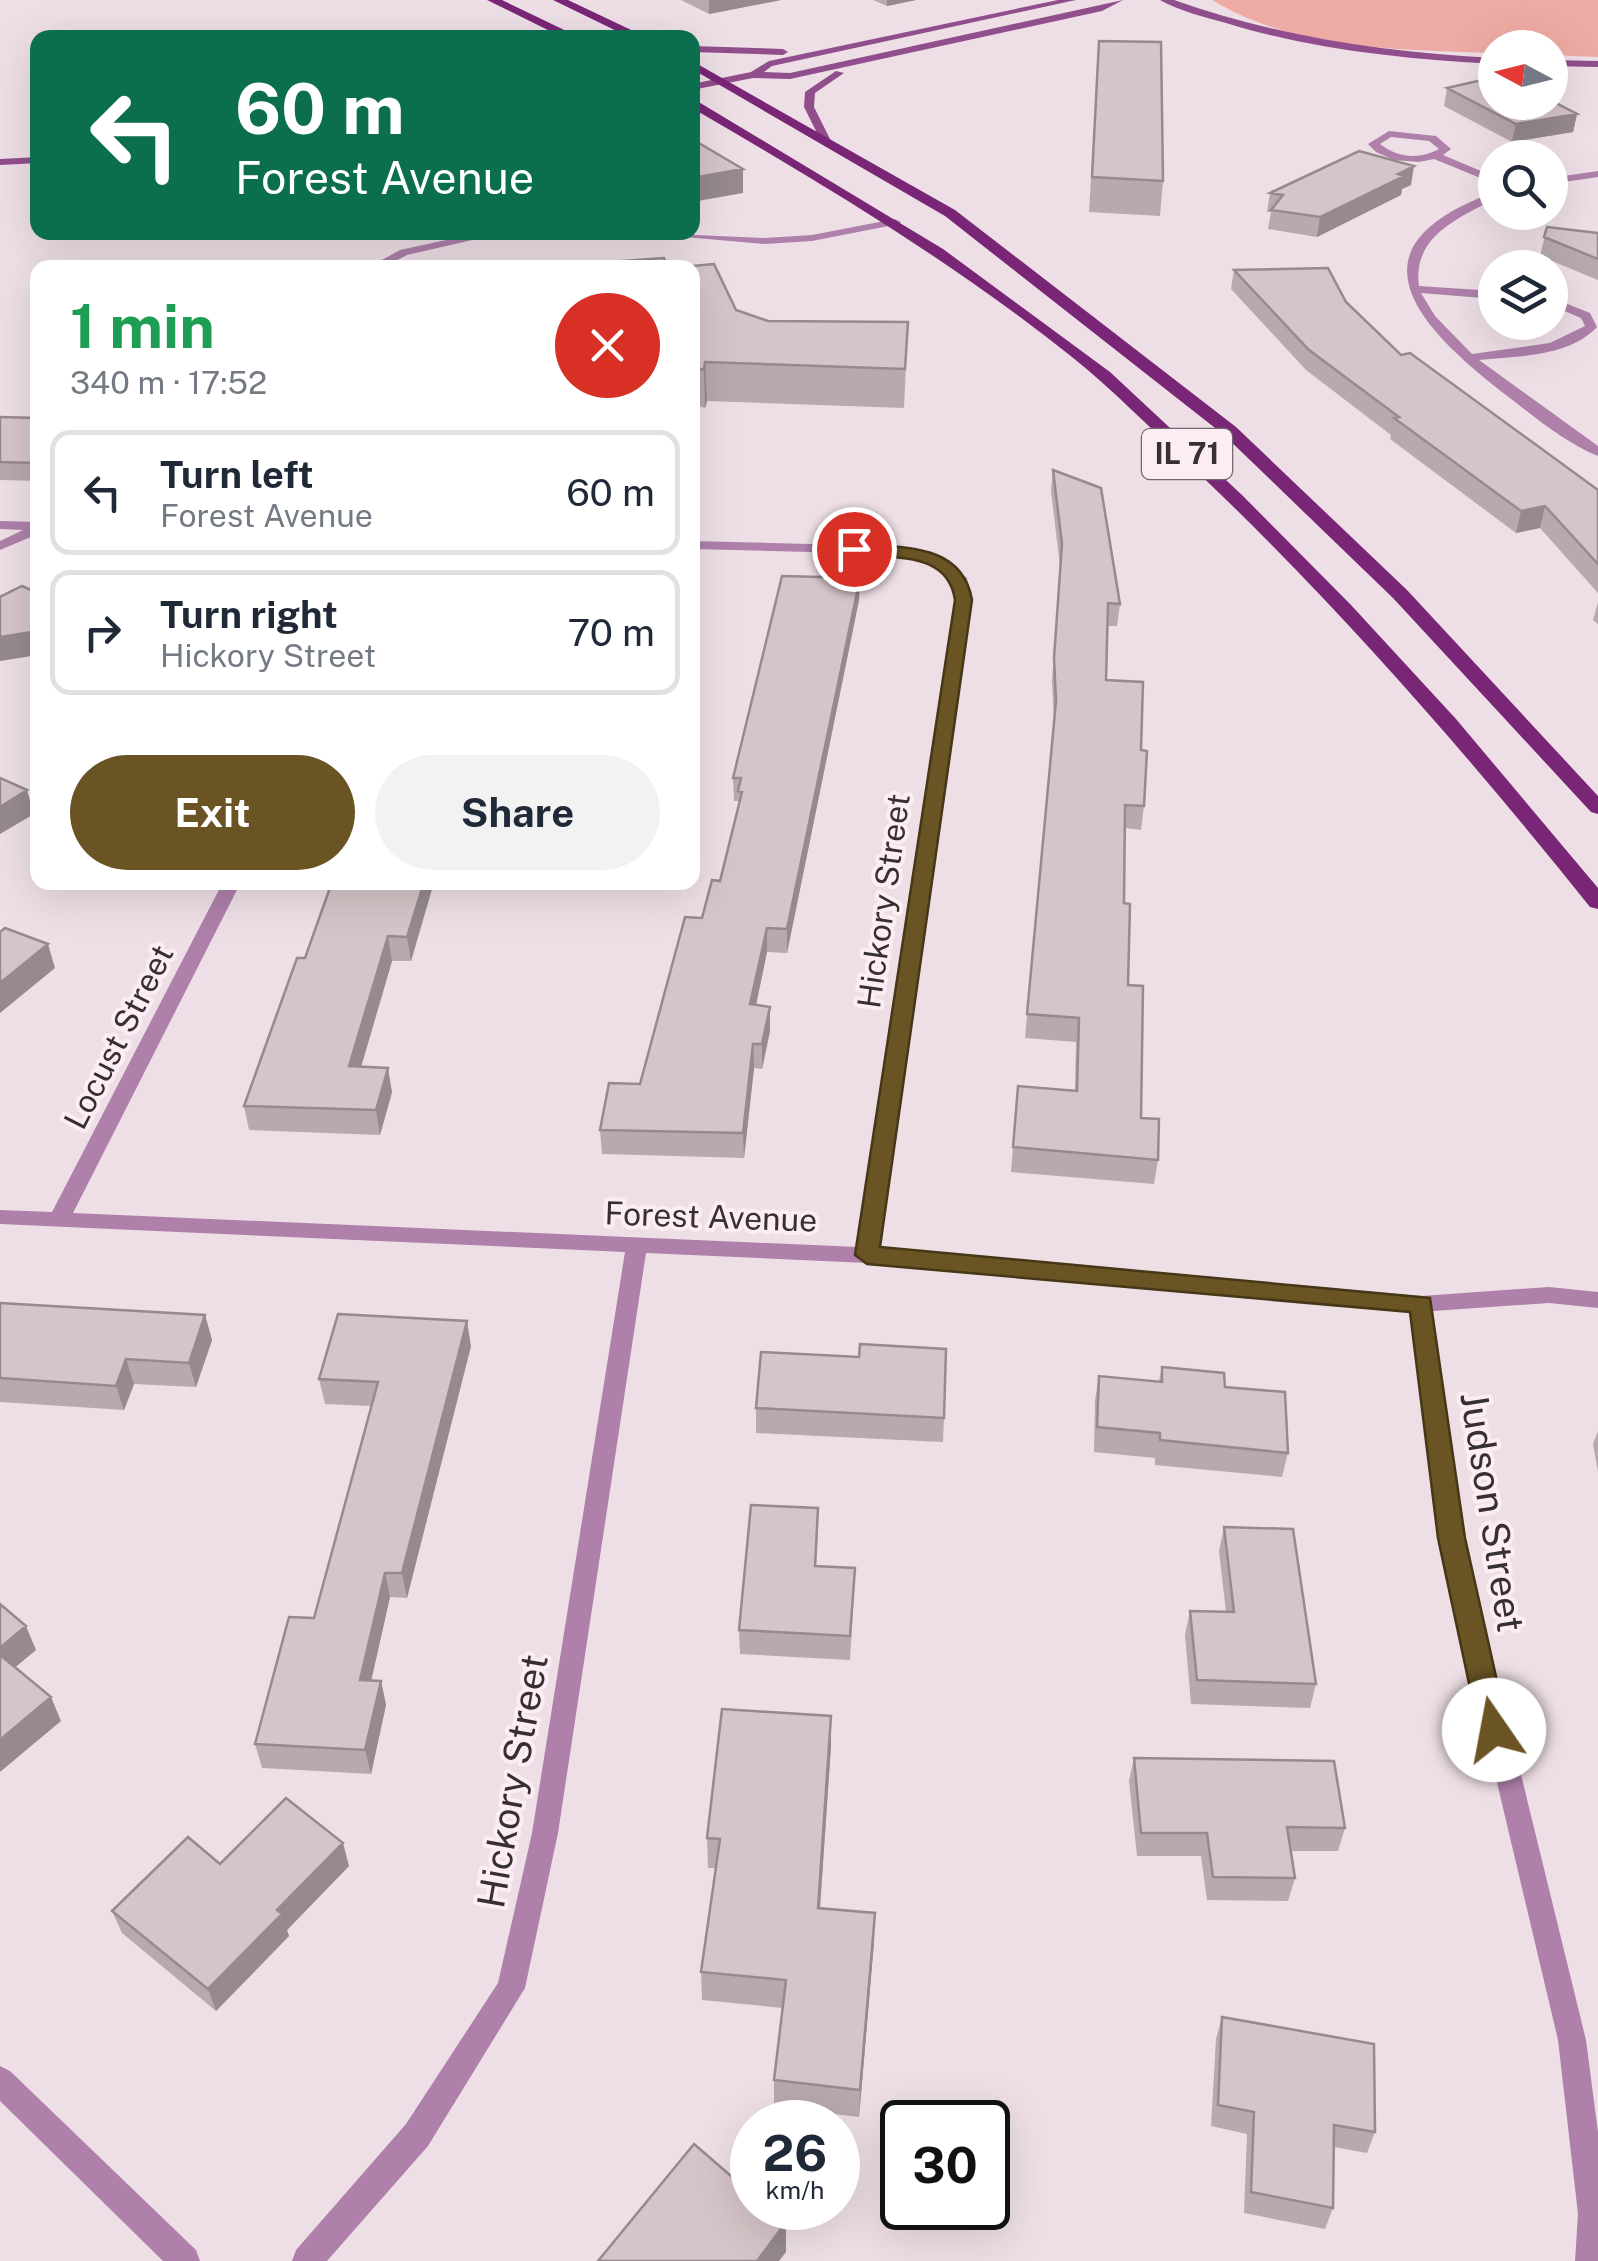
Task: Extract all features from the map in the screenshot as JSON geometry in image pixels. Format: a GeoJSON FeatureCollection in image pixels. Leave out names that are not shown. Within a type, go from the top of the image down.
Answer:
{"type":"FeatureCollection","features":[{"type":"Feature","properties":{"kind":"main road"},"geometry":{"type":"LineString","coordinates":[[493,0],[558,30]]}},
{"type":"Feature","properties":{"kind":"main road"},"geometry":{"type":"LineString","coordinates":[[559,0],[625,30]]}},
{"type":"Feature","properties":{"kind":"main road"},"geometry":{"type":"LineString","coordinates":[[753,75],[769,64],[1071,0]]}},
{"type":"Feature","properties":{"kind":"main road"},"geometry":{"type":"LineString","coordinates":[[700,86],[753,75],[790,76],[1102,8],[1118,0]]}},
{"type":"Feature","properties":{"kind":"main road"},"geometry":{"type":"LineString","coordinates":[[1165,0],[1245,30],[1308,44],[1389,55],[1478,60]]}},
{"type":"Feature","properties":{"kind":"main road"},"geometry":{"type":"LineString","coordinates":[[700,51],[748,54],[855,45]]}},
{"type":"Feature","properties":{"kind":"main road"},"geometry":{"type":"LineString","coordinates":[[826,141],[809,107],[810,92],[830,76],[880,57]]}},
{"type":"Feature","properties":{"kind":"main road"},"geometry":{"type":"LineString","coordinates":[[1568,63],[1598,64]]}},
{"type":"Feature","properties":{"kind":"main road","name":"IL 71"},"geometry":{"type":"LineString","coordinates":[[700,68],[950,213],[1078,308],[1230,431],[1400,594],[1598,808]]}},
{"type":"Feature","properties":{"kind":"main road","name":"IL 71"},"geometry":{"type":"LineString","coordinates":[[700,107],[895,222],[1081,357],[1277,536],[1497,776],[1598,902]]}},
{"type":"Feature","properties":{"kind":"main road"},"geometry":{"type":"LineString","coordinates":[[0,162],[30,160]]}},
{"type":"Feature","properties":{"kind":"street"},"geometry":{"type":"LineString","coordinates":[[1436,156],[1446,149],[1444,145],[1422,135],[1389,134],[1373,144],[1382,152],[1403,158],[1436,156],[1478,173]]}},
{"type":"Feature","properties":{"kind":"street"},"geometry":{"type":"LineString","coordinates":[[1568,178],[1598,174]]}},
{"type":"Feature","properties":{"kind":"street"},"geometry":{"type":"LineString","coordinates":[[1478,205],[1438,228],[1416,254],[1410,271],[1414,289],[1438,331],[1598,452]]}},
{"type":"Feature","properties":{"kind":"street"},"geometry":{"type":"LineString","coordinates":[[700,237],[765,241],[895,222]]}},
{"type":"Feature","properties":{"kind":"street"},"geometry":{"type":"LineString","coordinates":[[388,260],[404,252],[463,240]]}},
{"type":"Feature","properties":{"kind":"street"},"geometry":{"type":"LineString","coordinates":[[1414,289],[1478,294]]}},
{"type":"Feature","properties":{"kind":"street"},"geometry":{"type":"LineString","coordinates":[[1470,358],[1567,343],[1584,336],[1590,327],[1586,316],[1568,308]]}},
{"type":"Feature","properties":{"kind":"street"},"geometry":{"type":"LineString","coordinates":[[0,525],[30,527]]}},
{"type":"Feature","properties":{"kind":"street"},"geometry":{"type":"LineString","coordinates":[[0,546],[30,531]]}},
{"type":"Feature","properties":{"kind":"street","name":"Hickory Street"},"geometry":{"type":"LineString","coordinates":[[700,544],[887,550],[922,555],[944,564],[960,578],[963,600],[867,1255]]}},
{"type":"Feature","properties":{"kind":"street","name":"Locust Street"},"geometry":{"type":"LineString","coordinates":[[58,1219],[228,890]]}},
{"type":"Feature","properties":{"kind":"street","name":"Forest Avenue"},"geometry":{"type":"LineString","coordinates":[[0,1217],[636,1248],[867,1255],[1421,1304],[1549,1296],[1598,1300]]}},
{"type":"Feature","properties":{"kind":"street","name":"Hickory Street"},"geometry":{"type":"LineString","coordinates":[[306,2261],[417,2134],[512,1988],[546,1832],[636,1248]]}},
{"type":"Feature","properties":{"kind":"street","name":"Judson Street"},"geometry":{"type":"LineString","coordinates":[[1421,1304],[1452,1538],[1494,1730],[1572,2040],[1593,2214],[1590,2261]]}},
{"type":"Feature","properties":{"kind":"street"},"geometry":{"type":"LineString","coordinates":[[0,2081],[185,2261]]}},
{"type":"Feature","properties":{"kind":"shaded area"},"geometry":{"type":"Polygon","coordinates":[[[1212,0],[1598,0],[1598,57],[1568,56],[1568,30],[1478,30],[1478,52],[1349,44],[1278,29],[1212,0]]]}},
{"type":"Feature","properties":{"kind":"building"},"geometry":{"type":"Polygon","coordinates":[[[1099,41],[1161,42],[1163,181],[1092,177],[1099,41]]]}},
{"type":"Feature","properties":{"kind":"building"},"geometry":{"type":"Polygon","coordinates":[[[1478,81],[1478,104],[1447,88],[1478,81]]]}},
{"type":"Feature","properties":{"kind":"building"},"geometry":{"type":"Polygon","coordinates":[[[1508,120],[1540,120],[1516,124],[1508,120]]]}},
{"type":"Feature","properties":{"kind":"building"},"geometry":{"type":"Polygon","coordinates":[[[700,144],[743,169],[700,177],[700,144]]]}},
{"type":"Feature","properties":{"kind":"building"},"geometry":{"type":"Polygon","coordinates":[[[1359,151],[1414,166],[1398,174],[1404,176],[1320,217],[1271,210],[1283,195],[1270,193],[1359,151]]]}},
{"type":"Feature","properties":{"kind":"building"},"geometry":{"type":"Polygon","coordinates":[[[1546,230],[1598,233],[1598,259],[1544,237],[1546,230]]]}},
{"type":"Feature","properties":{"kind":"building"},"geometry":{"type":"Polygon","coordinates":[[[714,264],[736,310],[768,321],[908,322],[905,369],[705,362],[704,370],[700,369],[700,265],[714,264]]]}},
{"type":"Feature","properties":{"kind":"building"},"geometry":{"type":"Polygon","coordinates":[[[1328,268],[1346,302],[1401,355],[1410,353],[1598,490],[1598,564],[1545,506],[1521,511],[1309,350],[1234,270],[1328,268]]]}},
{"type":"Feature","properties":{"kind":"building"},"geometry":{"type":"Polygon","coordinates":[[[0,417],[30,418],[30,463],[0,462],[0,417]]]}},
{"type":"Feature","properties":{"kind":"building"},"geometry":{"type":"Polygon","coordinates":[[[1053,470],[1101,488],[1120,604],[1108,603],[1106,680],[1143,682],[1141,750],[1147,751],[1144,806],[1125,805],[1124,903],[1130,904],[1128,985],[1143,986],[1141,1118],[1159,1119],[1158,1160],[1013,1147],[1018,1086],[1077,1091],[1079,1018],[1027,1014],[1056,701],[1054,658],[1062,544],[1053,470]]]}},
{"type":"Feature","properties":{"kind":"building"},"geometry":{"type":"Polygon","coordinates":[[[782,576],[860,578],[787,929],[767,928],[750,1004],[770,1007],[762,1044],[753,1044],[743,1133],[600,1130],[609,1083],[640,1084],[685,917],[702,918],[712,880],[720,881],[742,792],[738,791],[741,778],[733,778],[782,576]]]}},
{"type":"Feature","properties":{"kind":"building"},"geometry":{"type":"Polygon","coordinates":[[[22,586],[30,590],[30,632],[0,637],[0,597],[22,586]]]}},
{"type":"Feature","properties":{"kind":"building"},"geometry":{"type":"Polygon","coordinates":[[[0,778],[27,790],[0,807],[0,778]]]}},
{"type":"Feature","properties":{"kind":"building"},"geometry":{"type":"Polygon","coordinates":[[[329,890],[422,890],[407,937],[388,936],[349,1066],[388,1068],[376,1110],[244,1106],[297,958],[305,958],[329,890]]]}},
{"type":"Feature","properties":{"kind":"building"},"geometry":{"type":"Polygon","coordinates":[[[5,928],[48,944],[0,983],[0,932],[5,928]]]}},
{"type":"Feature","properties":{"kind":"building"},"geometry":{"type":"Polygon","coordinates":[[[0,1303],[205,1315],[189,1363],[126,1359],[116,1386],[0,1378],[0,1303]]]}},
{"type":"Feature","properties":{"kind":"building"},"geometry":{"type":"Polygon","coordinates":[[[338,1314],[467,1321],[402,1573],[385,1573],[360,1680],[381,1681],[365,1750],[255,1744],[289,1617],[314,1618],[378,1382],[319,1379],[338,1314]]]}},
{"type":"Feature","properties":{"kind":"building"},"geometry":{"type":"Polygon","coordinates":[[[860,1344],[946,1349],[944,1418],[756,1408],[761,1352],[859,1357],[860,1344]]]}},
{"type":"Feature","properties":{"kind":"building"},"geometry":{"type":"Polygon","coordinates":[[[1162,1367],[1224,1373],[1225,1387],[1285,1392],[1288,1453],[1160,1440],[1160,1433],[1097,1427],[1099,1376],[1162,1382],[1162,1367]]]}},
{"type":"Feature","properties":{"kind":"building"},"geometry":{"type":"Polygon","coordinates":[[[751,1505],[818,1508],[815,1566],[855,1568],[850,1636],[739,1630],[751,1505]]]}},
{"type":"Feature","properties":{"kind":"building"},"geometry":{"type":"Polygon","coordinates":[[[1224,1527],[1293,1529],[1316,1684],[1197,1680],[1190,1611],[1234,1612],[1224,1527]]]}},
{"type":"Feature","properties":{"kind":"building"},"geometry":{"type":"Polygon","coordinates":[[[0,1604],[26,1626],[0,1648],[0,1604]]]}},
{"type":"Feature","properties":{"kind":"building"},"geometry":{"type":"Polygon","coordinates":[[[0,1655],[51,1697],[0,1740],[0,1655]]]}},
{"type":"Feature","properties":{"kind":"building"},"geometry":{"type":"Polygon","coordinates":[[[722,1709],[831,1716],[818,1908],[875,1913],[860,2090],[774,2080],[786,1980],[701,1972],[720,1839],[707,1838],[722,1709]]]}},
{"type":"Feature","properties":{"kind":"building"},"geometry":{"type":"Polygon","coordinates":[[[1134,1758],[1334,1761],[1345,1828],[1287,1827],[1295,1878],[1213,1877],[1207,1833],[1141,1833],[1134,1758]]]}},
{"type":"Feature","properties":{"kind":"building"},"geometry":{"type":"Polygon","coordinates":[[[286,1798],[343,1843],[277,1910],[282,1914],[208,1989],[112,1911],[188,1837],[220,1864],[286,1798]]]}},
{"type":"Feature","properties":{"kind":"building"},"geometry":{"type":"Polygon","coordinates":[[[1222,2017],[1374,2044],[1375,2132],[1334,2125],[1333,2208],[1251,2192],[1254,2112],[1218,2105],[1222,2017]]]}},
{"type":"Feature","properties":{"kind":"building"},"geometry":{"type":"Polygon","coordinates":[[[694,2144],[730,2175],[730,2230],[780,2230],[757,2261],[598,2261],[694,2144]]]}},
{"type":"Feature","properties":{"kind":"route"},"geometry":{"type":"LineString","coordinates":[[854,549],[922,555],[944,564],[960,578],[963,600],[867,1255],[1421,1304],[1452,1538],[1494,1730]]}}]}
